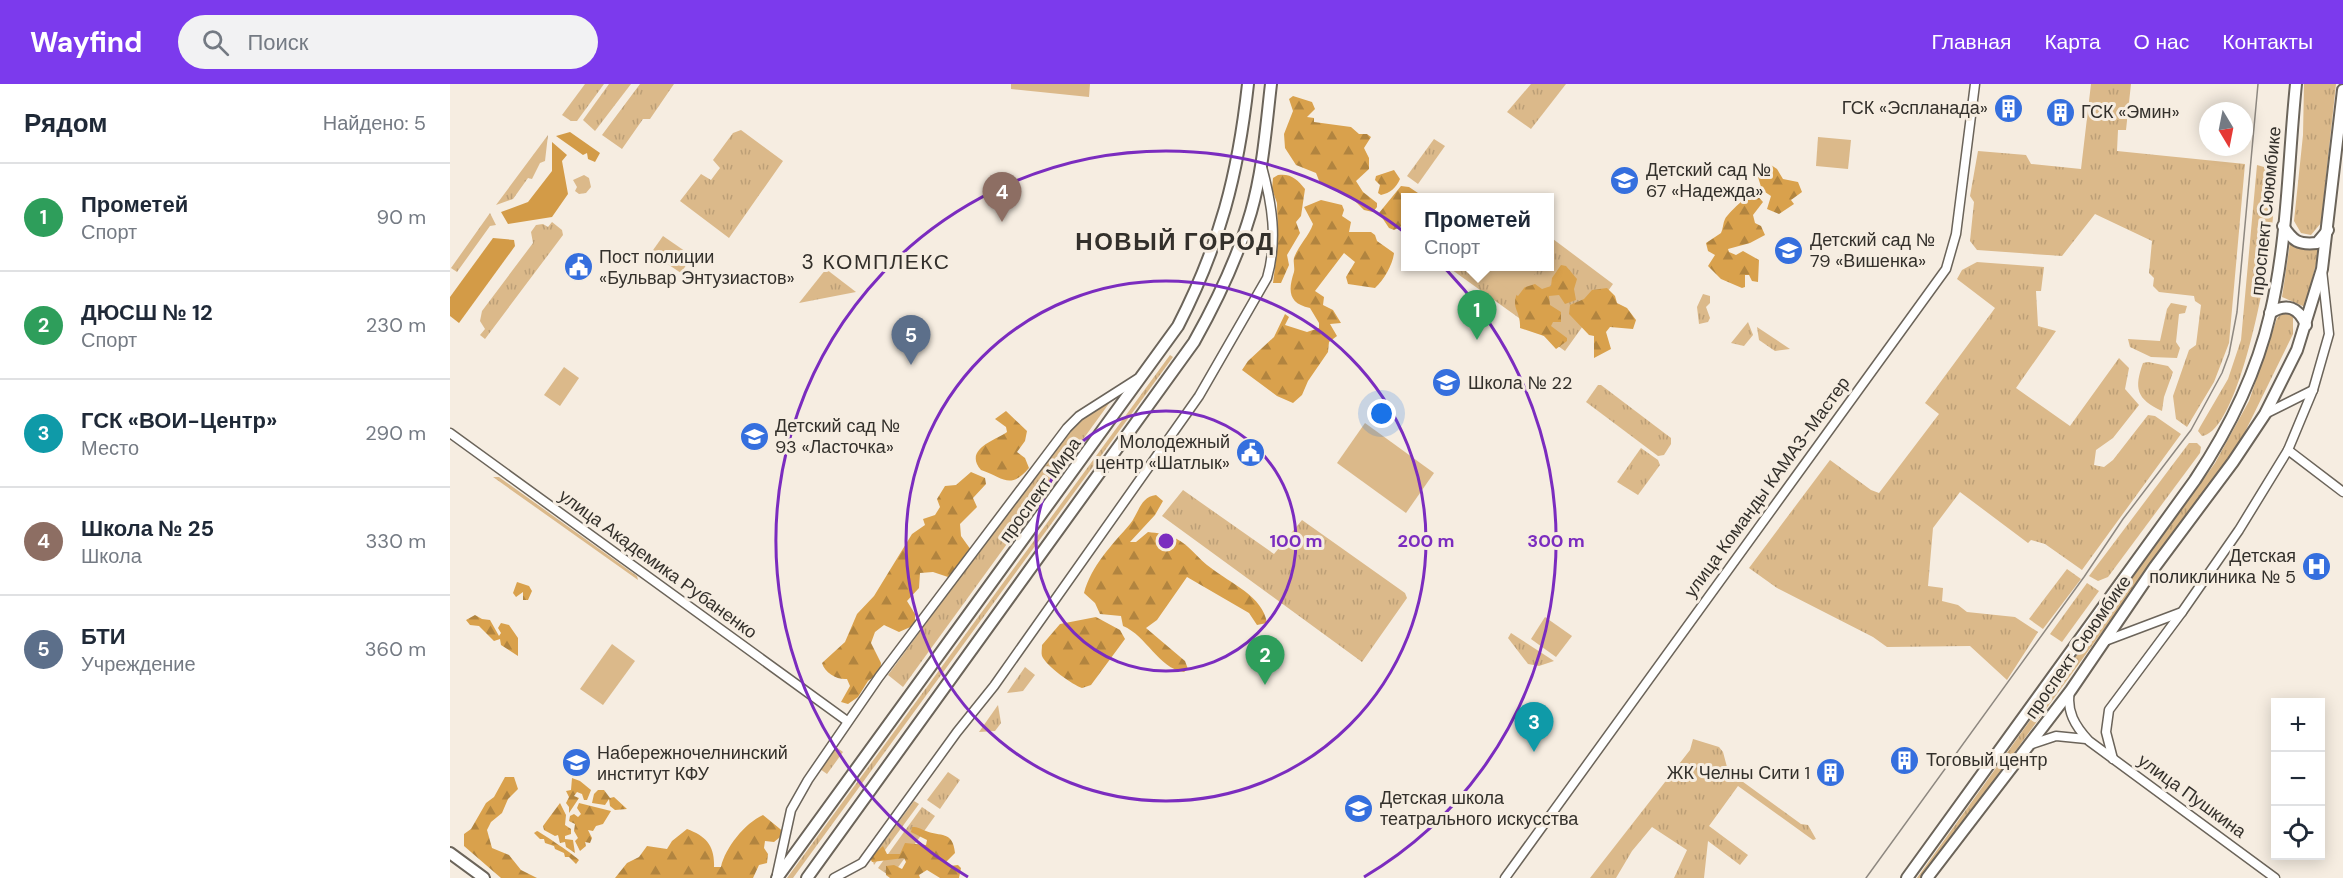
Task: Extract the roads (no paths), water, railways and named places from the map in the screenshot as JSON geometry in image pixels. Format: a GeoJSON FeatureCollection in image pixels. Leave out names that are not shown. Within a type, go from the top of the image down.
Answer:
{"type":"FeatureCollection","features":[{"type":"Feature","properties":{"kind":"main road","name":"проспект Мира"},"geometry":{"type":"LineString","coordinates":[[776,878],[1178,326],[1213,252],[1228,207],[1240,150],[1248,84]]}},
{"type":"Feature","properties":{"kind":"main road"},"geometry":{"type":"LineString","coordinates":[[807,878],[1194,342],[1220,296],[1251,211],[1262,164],[1270,84]]}},
{"type":"Feature","properties":{"kind":"main road","name":"проспект Сююмбике"},"geometry":{"type":"LineString","coordinates":[[1907,878],[2218,446],[2252,373],[2270,313],[2283,226],[2296,84]]}},
{"type":"Feature","properties":{"kind":"main road","name":"проспект Сююмбике"},"geometry":{"type":"LineString","coordinates":[[1927,878],[2071,690],[2265,414],[2306,325],[2322,269],[2343,90]]}},
{"type":"Feature","properties":{"kind":"main road"},"geometry":{"type":"LineString","coordinates":[[2283,226],[2292,240],[2303,245],[2317,243],[2328,230]]}},
{"type":"Feature","properties":{"kind":"main road"},"geometry":{"type":"LineString","coordinates":[[2270,313],[2279,308],[2294,308],[2301,314],[2306,325]]}},
{"type":"Feature","properties":{"kind":"main road"},"geometry":{"type":"LineString","coordinates":[[450,854],[484,878]]}},
{"type":"Feature","properties":{"kind":"street","name":"улица Команды КАМАЗ-Мастер"},"geometry":{"type":"LineString","coordinates":[[1505,878],[1946,269],[1956,234],[1975,84]]}},
{"type":"Feature","properties":{"kind":"street"},"geometry":{"type":"LineString","coordinates":[[834,878],[862,863],[957,732],[1014,659],[1199,396],[1267,278],[1274,256],[1272,207],[1262,164]]}},
{"type":"Feature","properties":{"kind":"street"},"geometry":{"type":"LineString","coordinates":[[2114,760],[2106,732],[2109,710],[2182,612],[2239,530],[2289,450],[2313,390],[2329,334],[2322,269]]}},
{"type":"Feature","properties":{"kind":"street"},"geometry":{"type":"LineString","coordinates":[[776,878],[795,801],[847,721],[1067,428],[1080,416],[1145,374]]}},
{"type":"Feature","properties":{"kind":"street"},"geometry":{"type":"LineString","coordinates":[[2265,414],[2313,390]]}},
{"type":"Feature","properties":{"kind":"street","name":"улица Академика Рубаненко"},"geometry":{"type":"LineString","coordinates":[[450,433],[847,721]]}},
{"type":"Feature","properties":{"kind":"street"},"geometry":{"type":"LineString","coordinates":[[2289,450],[2343,492]]}},
{"type":"Feature","properties":{"kind":"street"},"geometry":{"type":"LineString","coordinates":[[2105,641],[2182,612]]}},
{"type":"Feature","properties":{"kind":"street"},"geometry":{"type":"LineString","coordinates":[[2071,690],[2068,701],[2073,718],[2089,741]]}},
{"type":"Feature","properties":{"kind":"street"},"geometry":{"type":"LineString","coordinates":[[2028,746],[2056,735],[2067,735],[2089,741]]}},
{"type":"Feature","properties":{"kind":"street","name":"улица Пушкина"},"geometry":{"type":"LineString","coordinates":[[2089,741],[2275,878]]}},
{"type":"Feature","properties":{"kind":"tram line"},"geometry":{"type":"LineString","coordinates":[[1866,878],[2084,577],[2123,519],[2191,430],[2222,373],[2229,354],[2237,312],[2258,84]]}},
{"type":"Feature","properties":{"kind":"place","name":"ГСК «Эспланада»"},"geometry":{"type":"Point","coordinates":[2009,108]}},
{"type":"Feature","properties":{"kind":"place","name":"ГСК «Эмин»"},"geometry":{"type":"Point","coordinates":[2060,112]}},
{"type":"Feature","properties":{"kind":"place","name":"Детский сад № 67 «Надежда»"},"geometry":{"type":"Point","coordinates":[1625,180]}},
{"type":"Feature","properties":{"kind":"place","name":"Школа № 25"},"geometry":{"type":"Point","coordinates":[1002,222]}},
{"type":"Feature","properties":{"kind":"place","name":"Детский сад № 79 «Вишенка»"},"geometry":{"type":"Point","coordinates":[1789,250]}},
{"type":"Feature","properties":{"kind":"place","name":"Пост полиции «Бульвар Энтузиастов»"},"geometry":{"type":"Point","coordinates":[578,267]}},
{"type":"Feature","properties":{"kind":"place","name":"Прометей"},"geometry":{"type":"Point","coordinates":[1477,340]}},
{"type":"Feature","properties":{"kind":"place","name":"БТИ"},"geometry":{"type":"Point","coordinates":[911,365]}},
{"type":"Feature","properties":{"kind":"place","name":"Школа № 22"},"geometry":{"type":"Point","coordinates":[1447,383]}},
{"type":"Feature","properties":{"kind":"place","name":"Детский сад № 93 «Ласточка»"},"geometry":{"type":"Point","coordinates":[754,436]}},
{"type":"Feature","properties":{"kind":"place","name":"Молодежный центр «Шатлык»"},"geometry":{"type":"Point","coordinates":[1251,452]}},
{"type":"Feature","properties":{"kind":"place","name":"Детская поликлиника № 5"},"geometry":{"type":"Point","coordinates":[2317,566]}},
{"type":"Feature","properties":{"kind":"place","name":"ДЮСШ № 12"},"geometry":{"type":"Point","coordinates":[1265,685]}},
{"type":"Feature","properties":{"kind":"place","name":"ГСК «ВОИ-Центр»"},"geometry":{"type":"Point","coordinates":[1534,752]}},
{"type":"Feature","properties":{"kind":"place","name":"Тоговый центр"},"geometry":{"type":"Point","coordinates":[1905,760]}},
{"type":"Feature","properties":{"kind":"place","name":"Набережночелнинский институт КФУ"},"geometry":{"type":"Point","coordinates":[576,763]}},
{"type":"Feature","properties":{"kind":"place","name":"ЖК Челны Сити 1"},"geometry":{"type":"Point","coordinates":[1831,773]}},
{"type":"Feature","properties":{"kind":"place","name":"Детская школа театрального искусства"},"geometry":{"type":"Point","coordinates":[1359,808]}},
{"type":"Feature","properties":{"kind":"district","name":"НОВЫЙ ГОРОД"},"geometry":{"type":"Point","coordinates":[1175,241]}},
{"type":"Feature","properties":{"kind":"district","name":"3 КОМПЛЕКС"},"geometry":{"type":"Point","coordinates":[876,262]}}]}
